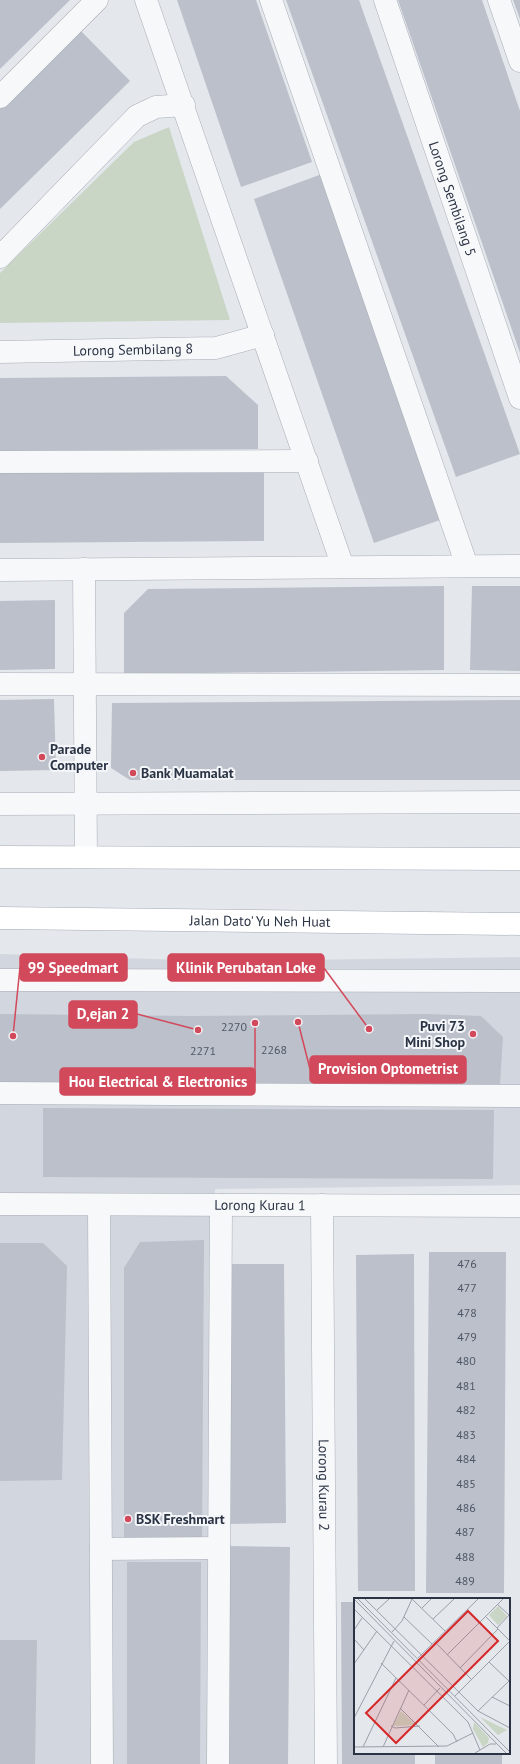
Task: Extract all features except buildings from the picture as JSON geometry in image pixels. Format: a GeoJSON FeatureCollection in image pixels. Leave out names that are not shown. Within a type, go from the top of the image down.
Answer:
{"type":"FeatureCollection","features":[{"type":"Feature","properties":{"kind":"main road"},"geometry":{"type":"LineString","coordinates":[[0,857],[520,859]]}},
{"type":"Feature","properties":{"kind":"main road","name":"Jalan Dato' Yu Neh Huat"},"geometry":{"type":"LineString","coordinates":[[0,918],[520,924]]}},
{"type":"Feature","properties":{"kind":"street"},"geometry":{"type":"LineString","coordinates":[[0,96],[97,0]]}},
{"type":"Feature","properties":{"kind":"street"},"geometry":{"type":"LineString","coordinates":[[146,0],[184,105],[343,567]]}},
{"type":"Feature","properties":{"kind":"street"},"geometry":{"type":"LineString","coordinates":[[271,0],[467,566]]}},
{"type":"Feature","properties":{"kind":"street","name":"Lorong Sembilang 5"},"geometry":{"type":"LineString","coordinates":[[386,0],[520,398]]}},
{"type":"Feature","properties":{"kind":"street"},"geometry":{"type":"LineString","coordinates":[[499,0],[520,60]]}},
{"type":"Feature","properties":{"kind":"street"},"geometry":{"type":"LineString","coordinates":[[0,257],[137,116],[156,107],[184,105]]}},
{"type":"Feature","properties":{"kind":"street","name":"Lorong Sembilang 8"},"geometry":{"type":"LineString","coordinates":[[0,352],[216,348],[263,335]]}},
{"type":"Feature","properties":{"kind":"street"},"geometry":{"type":"LineString","coordinates":[[0,462],[307,461]]}},
{"type":"Feature","properties":{"kind":"street"},"geometry":{"type":"LineString","coordinates":[[0,570],[520,566]]}},
{"type":"Feature","properties":{"kind":"street"},"geometry":{"type":"LineString","coordinates":[[84,569],[86,857]]}},
{"type":"Feature","properties":{"kind":"street"},"geometry":{"type":"LineString","coordinates":[[0,684],[520,685]]}},
{"type":"Feature","properties":{"kind":"street"},"geometry":{"type":"LineString","coordinates":[[0,804],[520,802]]}},
{"type":"Feature","properties":{"kind":"street"},"geometry":{"type":"LineString","coordinates":[[0,980],[520,981]]}},
{"type":"Feature","properties":{"kind":"street"},"geometry":{"type":"LineString","coordinates":[[0,1093],[520,1096]]}},
{"type":"Feature","properties":{"kind":"street","name":"Lorong Kurau 1"},"geometry":{"type":"LineString","coordinates":[[0,1204],[520,1206]]}},
{"type":"Feature","properties":{"kind":"street"},"geometry":{"type":"LineString","coordinates":[[99,1205],[102,1764]]}},
{"type":"Feature","properties":{"kind":"street"},"geometry":{"type":"LineString","coordinates":[[218,1764],[221,1205]]}},
{"type":"Feature","properties":{"kind":"street","name":"Lorong Kurau 2"},"geometry":{"type":"LineString","coordinates":[[322,1205],[326,1764]]}},
{"type":"Feature","properties":{"kind":"street"},"geometry":{"type":"LineString","coordinates":[[101,1549],[219,1548]]}},
{"type":"Feature","properties":{"kind":"shaded area"},"geometry":{"type":"Polygon","coordinates":[[[0,954],[213,961],[520,957],[520,1185],[215,1189],[218,1659],[216,1764],[0,1764],[0,954]]]}},
{"type":"Feature","properties":{"kind":"green space"},"geometry":{"type":"Polygon","coordinates":[[[169,127],[230,320],[0,323],[0,273],[134,142],[169,127]]]}},
{"type":"Feature","properties":{"kind":"place","name":"Parade Computer"},"geometry":{"type":"Point","coordinates":[42,757]}},
{"type":"Feature","properties":{"kind":"place","name":"Bank Muamalat"},"geometry":{"type":"Point","coordinates":[133,773]}},
{"type":"Feature","properties":{"kind":"place","name":"Provision Optometrist"},"geometry":{"type":"Point","coordinates":[298,1022]}},
{"type":"Feature","properties":{"kind":"place","name":"Hou Electrical & Electronics"},"geometry":{"type":"Point","coordinates":[255,1023]}},
{"type":"Feature","properties":{"kind":"place","name":"Klinik Perubatan Loke"},"geometry":{"type":"Point","coordinates":[369,1029]}},
{"type":"Feature","properties":{"kind":"place","name":"D,ejan 2"},"geometry":{"type":"Point","coordinates":[198,1030]}},
{"type":"Feature","properties":{"kind":"place","name":"Puvi 73 Mini Shop"},"geometry":{"type":"Point","coordinates":[473,1034]}},
{"type":"Feature","properties":{"kind":"place","name":"99 Speedmart"},"geometry":{"type":"Point","coordinates":[13,1036]}},
{"type":"Feature","properties":{"kind":"place","name":"BSK Freshmart"},"geometry":{"type":"Point","coordinates":[128,1519]}}]}
